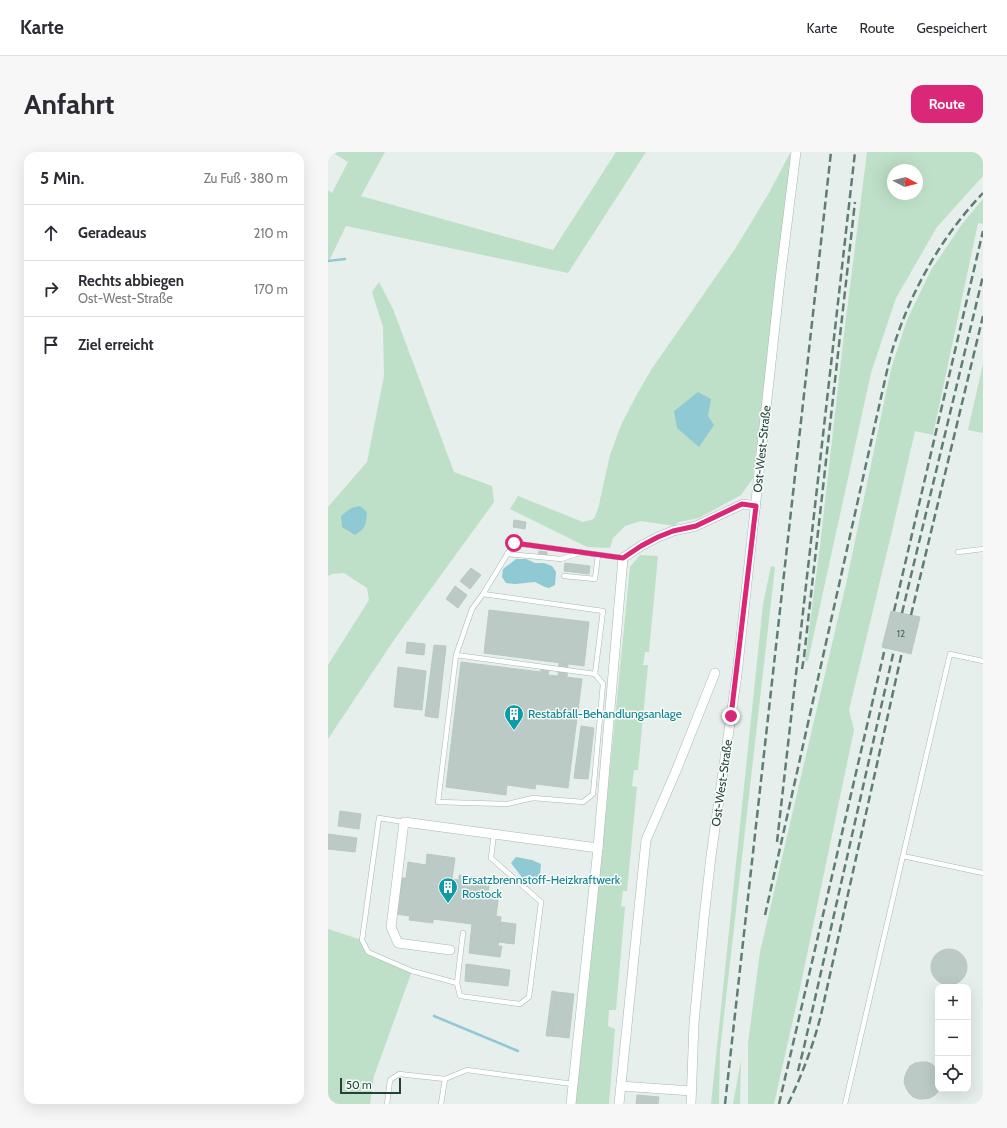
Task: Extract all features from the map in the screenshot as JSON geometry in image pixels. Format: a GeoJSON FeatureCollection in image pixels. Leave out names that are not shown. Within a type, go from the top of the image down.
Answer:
{"type":"FeatureCollection","features":[{"type":"Feature","properties":{"kind":"street","name":"Ost-West-Straße"},"geometry":{"type":"LineString","coordinates":[[691,1104],[694,1023],[704,918],[711,856],[737,674],[796,152]]}},
{"type":"Feature","properties":{"kind":"street"},"geometry":{"type":"LineString","coordinates":[[571,1104],[598,848],[623,558],[658,537],[673,531],[696,526],[742,504],[756,506]]}},
{"type":"Feature","properties":{"kind":"street"},"geometry":{"type":"LineString","coordinates":[[619,1104],[646,840],[676,771],[715,673]]}},
{"type":"Feature","properties":{"kind":"street"},"geometry":{"type":"LineString","coordinates":[[450,950],[398,943],[391,927],[404,822],[598,848]]}},
{"type":"Feature","properties":{"kind":"street"},"geometry":{"type":"LineString","coordinates":[[621,1086],[691,1091]]}},
{"type":"Feature","properties":{"kind":"lane"},"geometry":{"type":"LineString","coordinates":[[456,655],[595,674],[603,684],[593,794],[583,802],[533,798],[507,804],[438,802],[456,655],[472,609],[483,594],[514,543],[623,558]]}},
{"type":"Feature","properties":{"kind":"lane"},"geometry":{"type":"LineString","coordinates":[[958,552],[983,549]]}},
{"type":"Feature","properties":{"kind":"lane"},"geometry":{"type":"LineString","coordinates":[[507,554],[561,559],[583,552]]}},
{"type":"Feature","properties":{"kind":"lane"},"geometry":{"type":"LineString","coordinates":[[564,576],[595,580],[598,555]]}},
{"type":"Feature","properties":{"kind":"lane"},"geometry":{"type":"LineString","coordinates":[[483,594],[603,611],[595,674]]}},
{"type":"Feature","properties":{"kind":"lane"},"geometry":{"type":"LineString","coordinates":[[845,1104],[950,654],[983,661]]}},
{"type":"Feature","properties":{"kind":"lane"},"geometry":{"type":"LineString","coordinates":[[404,822],[378,818],[362,940],[368,952],[412,971],[457,983]]}},
{"type":"Feature","properties":{"kind":"lane"},"geometry":{"type":"LineString","coordinates":[[464,933],[457,983],[460,996],[520,1004],[529,997],[540,902],[491,858],[494,833]]}},
{"type":"Feature","properties":{"kind":"lane"},"geometry":{"type":"LineString","coordinates":[[902,856],[983,874]]}},
{"type":"Feature","properties":{"kind":"lane"},"geometry":{"type":"LineString","coordinates":[[387,1104],[390,1080],[399,1074],[444,1079],[467,1070],[573,1084]]}},
{"type":"Feature","properties":{"kind":"lane"},"geometry":{"type":"LineString","coordinates":[[441,1104],[444,1079]]}},
{"type":"Feature","properties":{"kind":"green space"},"geometry":{"type":"Polygon","coordinates":[[[332,152],[385,152],[361,196],[553,250],[616,152],[646,152],[568,273],[346,226],[328,263],[328,190],[332,193],[348,162],[332,152]]]}},
{"type":"Feature","properties":{"kind":"green space"},"geometry":{"type":"Polygon","coordinates":[[[867,152],[983,152],[983,176],[937,227],[896,298],[871,373],[808,661],[805,661],[820,546],[844,334],[867,152]]]}},
{"type":"Feature","properties":{"kind":"green space"},"geometry":{"type":"Polygon","coordinates":[[[790,153],[790,171],[753,478],[741,495],[699,518],[679,522],[674,526],[641,521],[625,526],[613,538],[610,548],[587,547],[510,509],[518,496],[583,522],[594,519],[598,509],[610,455],[621,425],[636,396],[651,370],[735,249],[769,193],[790,153]]]}},
{"type":"Feature","properties":{"kind":"green space"},"geometry":{"type":"Polygon","coordinates":[[[983,199],[983,224],[978,223],[933,435],[915,431],[849,710],[854,730],[799,993],[774,1104],[748,1104],[748,1043],[760,952],[846,584],[891,369],[907,320],[931,270],[962,224],[983,199]]]}},
{"type":"Feature","properties":{"kind":"green space"},"geometry":{"type":"Polygon","coordinates":[[[379,282],[393,309],[454,472],[492,486],[494,502],[396,637],[328,739],[328,665],[369,600],[367,588],[344,573],[332,574],[328,576],[328,507],[367,462],[384,376],[383,327],[372,292],[379,282]]]}},
{"type":"Feature","properties":{"kind":"green space"},"geometry":{"type":"Polygon","coordinates":[[[983,364],[983,433],[968,430],[983,364]]]}},
{"type":"Feature","properties":{"kind":"green space"},"geometry":{"type":"Polygon","coordinates":[[[640,555],[658,556],[649,652],[645,652],[643,665],[648,665],[638,770],[634,770],[632,786],[637,787],[627,891],[623,891],[621,906],[625,907],[616,1010],[609,1010],[608,1026],[615,1029],[609,1104],[575,1104],[590,971],[630,567],[640,555]]]}},
{"type":"Feature","properties":{"kind":"green space"},"geometry":{"type":"Polygon","coordinates":[[[771,566],[775,567],[720,1051],[719,1104],[711,1104],[763,604],[771,566]]]}},
{"type":"Feature","properties":{"kind":"green space"},"geometry":{"type":"Polygon","coordinates":[[[328,929],[362,940],[368,952],[412,971],[374,1076],[370,1104],[328,1104],[328,929]]]}},
{"type":"Feature","properties":{"kind":"green space"},"geometry":{"type":"Polygon","coordinates":[[[741,1060],[740,1104],[733,1104],[741,1060]]]}},
{"type":"Feature","properties":{"kind":"water"},"geometry":{"type":"Polygon","coordinates":[[[698,392],[711,399],[708,416],[714,425],[699,447],[677,428],[674,411],[698,392]]]}},
{"type":"Feature","properties":{"kind":"water"},"geometry":{"type":"Polygon","coordinates":[[[360,506],[367,512],[365,526],[355,535],[342,527],[341,516],[351,508],[360,506]]]}},
{"type":"Feature","properties":{"kind":"water"},"geometry":{"type":"Polygon","coordinates":[[[516,559],[526,559],[535,563],[544,563],[552,566],[556,572],[555,585],[549,588],[535,582],[515,584],[506,583],[502,577],[503,569],[516,559]]]}},
{"type":"Feature","properties":{"kind":"water"},"geometry":{"type":"Polygon","coordinates":[[[516,857],[532,860],[541,864],[540,874],[537,881],[524,880],[511,863],[516,857]]]}},
{"type":"Feature","properties":{"kind":"building"},"geometry":{"type":"Polygon","coordinates":[[[514,520],[526,522],[525,529],[513,527],[514,520]]]}},
{"type":"Feature","properties":{"kind":"building"},"geometry":{"type":"Polygon","coordinates":[[[539,551],[547,552],[547,556],[538,555],[539,551]]]}},
{"type":"Feature","properties":{"kind":"building"},"geometry":{"type":"Polygon","coordinates":[[[565,563],[590,566],[589,574],[564,571],[565,563]]]}},
{"type":"Feature","properties":{"kind":"building"},"geometry":{"type":"Polygon","coordinates":[[[471,568],[481,575],[470,589],[460,581],[471,568]]]}},
{"type":"Feature","properties":{"kind":"building"},"geometry":{"type":"Polygon","coordinates":[[[455,586],[467,595],[458,608],[446,599],[455,586]]]}},
{"type":"Feature","properties":{"kind":"building"},"geometry":{"type":"Polygon","coordinates":[[[489,610],[589,622],[584,666],[484,653],[489,610]]]}},
{"type":"Feature","properties":{"kind":"building"},"geometry":{"type":"Polygon","coordinates":[[[891,611],[920,617],[911,654],[882,647],[891,611]]]}},
{"type":"Feature","properties":{"kind":"building"},"geometry":{"type":"Polygon","coordinates":[[[407,642],[425,644],[424,655],[406,653],[407,642]]]}},
{"type":"Feature","properties":{"kind":"building"},"geometry":{"type":"Polygon","coordinates":[[[434,645],[446,646],[438,718],[425,716],[434,645]]]}},
{"type":"Feature","properties":{"kind":"building","name":"Restabfall-Behandlungsanlage"},"geometry":{"type":"Polygon","coordinates":[[[461,662],[541,672],[541,669],[549,670],[548,675],[582,679],[568,788],[536,784],[535,789],[507,785],[506,795],[446,787],[461,662]]]}},
{"type":"Feature","properties":{"kind":"building"},"geometry":{"type":"Polygon","coordinates":[[[559,663],[568,664],[567,677],[558,676],[559,663]]]}},
{"type":"Feature","properties":{"kind":"building"},"geometry":{"type":"Polygon","coordinates":[[[398,667],[426,671],[422,710],[394,707],[398,667]]]}},
{"type":"Feature","properties":{"kind":"building"},"geometry":{"type":"Polygon","coordinates":[[[581,726],[594,728],[588,779],[574,778],[581,726]]]}},
{"type":"Feature","properties":{"kind":"building"},"geometry":{"type":"Polygon","coordinates":[[[340,811],[361,814],[359,829],[338,826],[340,811]]]}},
{"type":"Feature","properties":{"kind":"building"},"geometry":{"type":"Polygon","coordinates":[[[328,834],[357,838],[355,852],[328,849],[328,834]]]}},
{"type":"Feature","properties":{"kind":"building","name":"Ersatzbrennstoff-Heizkraftwerk Rostock"},"geometry":{"type":"Polygon","coordinates":[[[427,854],[455,858],[452,879],[459,880],[459,875],[490,879],[488,892],[499,893],[496,916],[501,917],[498,946],[502,946],[500,957],[469,953],[472,924],[433,919],[433,923],[409,920],[410,916],[396,914],[400,878],[406,878],[408,862],[426,865],[427,854]]]}},
{"type":"Feature","properties":{"kind":"building"},"geometry":{"type":"Polygon","coordinates":[[[500,922],[516,924],[514,944],[498,942],[500,922]]]}},
{"type":"Feature","properties":{"kind":"building"},"geometry":{"type":"Polygon","coordinates":[[[945,949],[956,950],[962,954],[967,963],[966,974],[962,980],[956,984],[942,984],[936,980],[931,971],[932,960],[936,954],[945,949]]]}},
{"type":"Feature","properties":{"kind":"building"},"geometry":{"type":"Polygon","coordinates":[[[466,964],[510,970],[508,986],[465,981],[466,964]]]}},
{"type":"Feature","properties":{"kind":"building"},"geometry":{"type":"Polygon","coordinates":[[[552,991],[557,992],[552,1036],[546,1036],[552,991]]]}},
{"type":"Feature","properties":{"kind":"building"},"geometry":{"type":"Polygon","coordinates":[[[557,992],[574,994],[569,1038],[552,1036],[557,992]]]}},
{"type":"Feature","properties":{"kind":"building"},"geometry":{"type":"Polygon","coordinates":[[[927,1062],[935,1067],[935,1092],[937,1092],[930,1098],[919,1099],[913,1097],[906,1088],[904,1082],[905,1076],[910,1066],[915,1063],[927,1062]]]}},
{"type":"Feature","properties":{"kind":"building"},"geometry":{"type":"Polygon","coordinates":[[[637,1095],[659,1097],[658,1104],[636,1104],[637,1095]]]}},
{"type":"Feature","properties":{"kind":"waterway"},"geometry":{"type":"LineString","coordinates":[[328,261],[345,259]]}},
{"type":"Feature","properties":{"kind":"waterway"},"geometry":{"type":"LineString","coordinates":[[434,1016],[518,1051]]}},
{"type":"Feature","properties":{"kind":"railway"},"geometry":{"type":"LineString","coordinates":[[725,1104],[831,152]]}},
{"type":"Feature","properties":{"kind":"railway"},"geometry":{"type":"LineString","coordinates":[[777,842],[855,152]]}},
{"type":"Feature","properties":{"kind":"railway"},"geometry":{"type":"LineString","coordinates":[[765,915],[893,348],[911,301],[942,244],[968,209],[983,193]]}},
{"type":"Feature","properties":{"kind":"railway"},"geometry":{"type":"LineString","coordinates":[[802,669],[855,202]]}},
{"type":"Feature","properties":{"kind":"railway"},"geometry":{"type":"LineString","coordinates":[[894,611],[983,231]]}},
{"type":"Feature","properties":{"kind":"railway"},"geometry":{"type":"LineString","coordinates":[[902,613],[983,276]]}},
{"type":"Feature","properties":{"kind":"railway"},"geometry":{"type":"LineString","coordinates":[[911,615],[983,316]]}},
{"type":"Feature","properties":{"kind":"railway"},"geometry":{"type":"LineString","coordinates":[[779,1104],[885,648]]}},
{"type":"Feature","properties":{"kind":"railway"},"geometry":{"type":"LineString","coordinates":[[798,1071],[894,650]]}},
{"type":"Feature","properties":{"kind":"railway"},"geometry":{"type":"LineString","coordinates":[[788,1104],[807,1060],[821,1015],[902,652]]}},
{"type":"Feature","properties":{"kind":"place","name":"Restabfall-Behandlungsanlage"},"geometry":{"type":"Point","coordinates":[514,731]}},
{"type":"Feature","properties":{"kind":"place","name":"Ersatzbrennstoff-Heizkraftwerk Rostock"},"geometry":{"type":"Point","coordinates":[448,904]}},
{"type":"Feature","properties":{"kind":"route"},"geometry":{"type":"LineString","coordinates":[[514,543],[623,558],[658,537],[673,531],[696,526],[742,504],[756,506],[731,716]]}}]}
